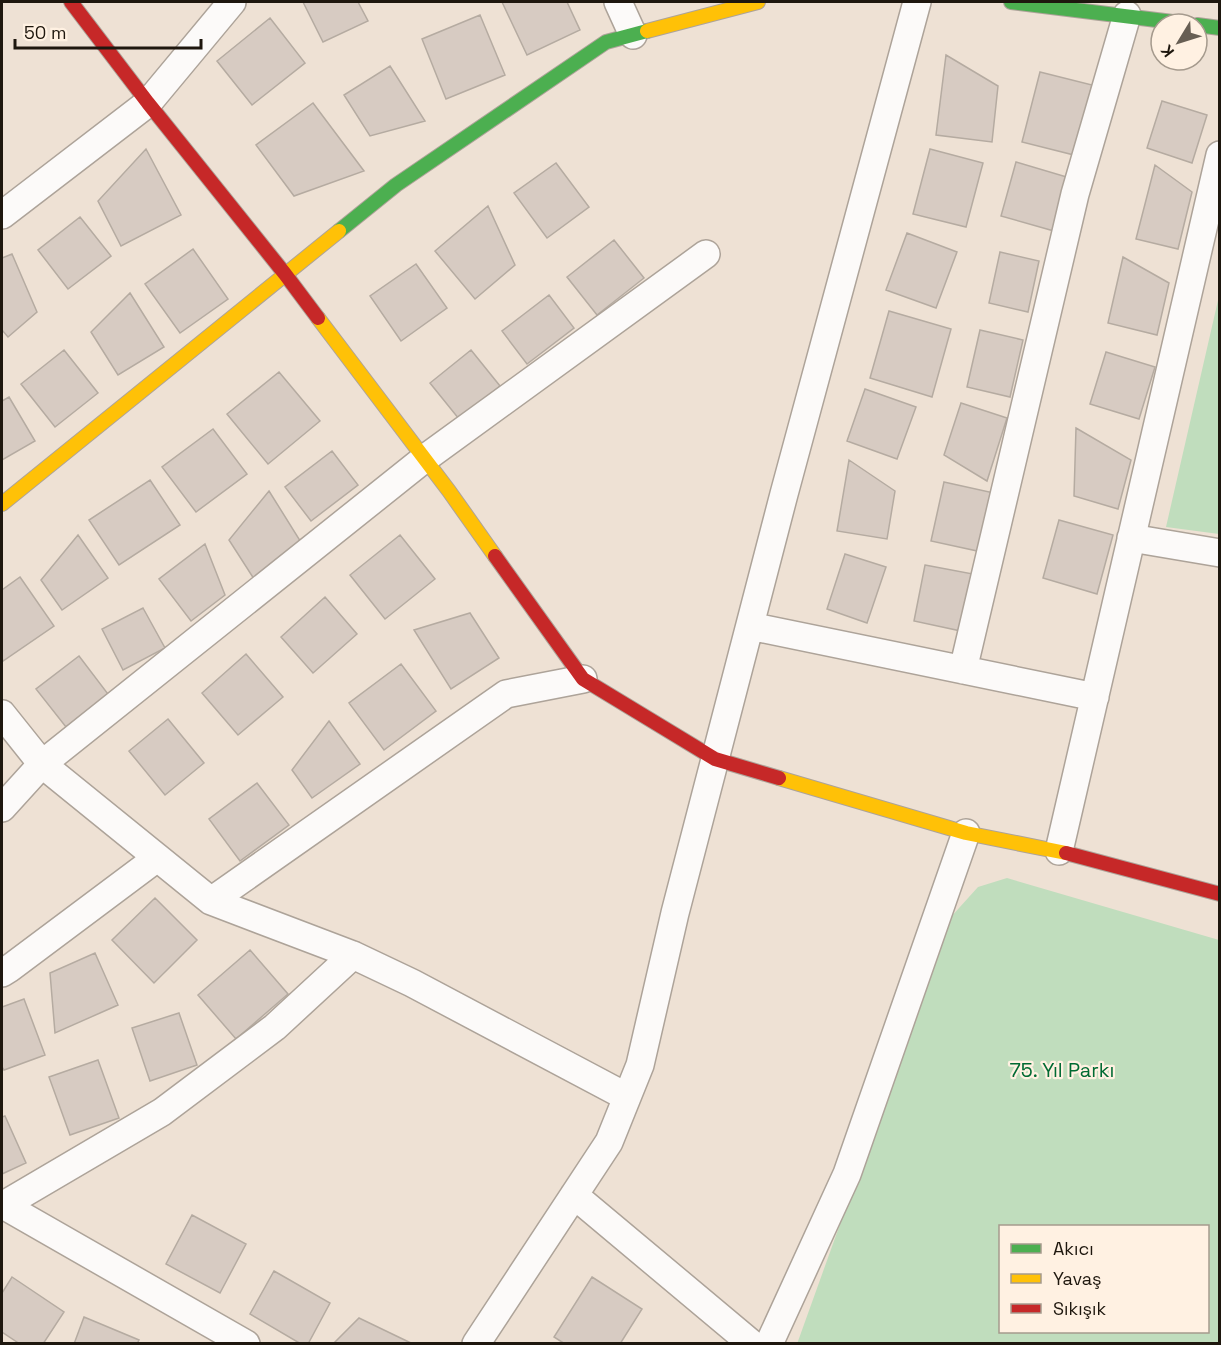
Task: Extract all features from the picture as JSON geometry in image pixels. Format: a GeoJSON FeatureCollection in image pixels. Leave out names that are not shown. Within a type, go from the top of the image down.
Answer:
{"type":"FeatureCollection","features":[{"type":"Feature","properties":{"kind":"street"},"geometry":{"type":"LineString","coordinates":[[71,2],[148,103],[285,274],[424,459],[583,679],[715,759],[966,833],[1059,851],[1220,894]]}},
{"type":"Feature","properties":{"kind":"street"},"geometry":{"type":"LineString","coordinates":[[2,215],[148,103],[232,2]]}},
{"type":"Feature","properties":{"kind":"street"},"geometry":{"type":"LineString","coordinates":[[618,2],[633,34]]}},
{"type":"Feature","properties":{"kind":"street"},"geometry":{"type":"LineString","coordinates":[[2,504],[396,185],[606,42],[758,2]]}},
{"type":"Feature","properties":{"kind":"street"},"geometry":{"type":"LineString","coordinates":[[476,1344],[609,1142],[640,1065],[675,913],[784,494],[917,2]]}},
{"type":"Feature","properties":{"kind":"street"},"geometry":{"type":"LineString","coordinates":[[1011,2],[1149,18]]}},
{"type":"Feature","properties":{"kind":"street"},"geometry":{"type":"LineString","coordinates":[[963,670],[1075,194],[1126,15]]}},
{"type":"Feature","properties":{"kind":"street"},"geometry":{"type":"LineString","coordinates":[[1059,851],[1220,155]]}},
{"type":"Feature","properties":{"kind":"street"},"geometry":{"type":"LineString","coordinates":[[2,808],[42,764],[424,459],[706,254]]}},
{"type":"Feature","properties":{"kind":"street"},"geometry":{"type":"LineString","coordinates":[[1131,538],[1220,553]]}},
{"type":"Feature","properties":{"kind":"street"},"geometry":{"type":"LineString","coordinates":[[750,626],[1095,697]]}},
{"type":"Feature","properties":{"kind":"street"},"geometry":{"type":"LineString","coordinates":[[211,902],[506,694],[583,679]]}},
{"type":"Feature","properties":{"kind":"street"},"geometry":{"type":"LineString","coordinates":[[2,714],[42,764],[211,902],[354,955],[627,1096]]}},
{"type":"Feature","properties":{"kind":"street"},"geometry":{"type":"LineString","coordinates":[[769,1344],[847,1174],[966,833]]}},
{"type":"Feature","properties":{"kind":"street"},"geometry":{"type":"LineString","coordinates":[[2,973],[157,858]]}},
{"type":"Feature","properties":{"kind":"street"},"geometry":{"type":"LineString","coordinates":[[2,1205],[162,1112],[275,1028],[354,955]]}},
{"type":"Feature","properties":{"kind":"street"},"geometry":{"type":"LineString","coordinates":[[574,1195],[752,1344]]}},
{"type":"Feature","properties":{"kind":"street"},"geometry":{"type":"LineString","coordinates":[[2,1205],[246,1344]]}},
{"type":"Feature","properties":{"kind":"green space"},"geometry":{"type":"Polygon","coordinates":[[[1219,296],[1219,534],[1166,527],[1219,296]]]}},
{"type":"Feature","properties":{"kind":"green space","name":"75. Yıl Parkı"},"geometry":{"type":"Polygon","coordinates":[[[1007,878],[1219,940],[1220,1340],[1218,1343],[797,1344],[950,918],[978,887],[1007,878]]]}},
{"type":"Feature","properties":{"kind":"building"},"geometry":{"type":"Polygon","coordinates":[[[303,2],[358,2],[368,21],[323,42],[303,2]]]}},
{"type":"Feature","properties":{"kind":"building"},"geometry":{"type":"Polygon","coordinates":[[[502,2],[567,2],[580,30],[527,55],[502,2]]]}},
{"type":"Feature","properties":{"kind":"building"},"geometry":{"type":"Polygon","coordinates":[[[480,15],[505,75],[446,99],[422,39],[480,15]]]}},
{"type":"Feature","properties":{"kind":"building"},"geometry":{"type":"Polygon","coordinates":[[[270,18],[305,63],[252,105],[217,61],[270,18]]]}},
{"type":"Feature","properties":{"kind":"building"},"geometry":{"type":"Polygon","coordinates":[[[946,55],[998,86],[992,142],[936,135],[946,55]]]}},
{"type":"Feature","properties":{"kind":"building"},"geometry":{"type":"Polygon","coordinates":[[[390,66],[425,121],[370,136],[344,95],[390,66]]]}},
{"type":"Feature","properties":{"kind":"building"},"geometry":{"type":"Polygon","coordinates":[[[1040,72],[1092,85],[1074,155],[1022,142],[1040,72]]]}},
{"type":"Feature","properties":{"kind":"building"},"geometry":{"type":"Polygon","coordinates":[[[1162,101],[1207,115],[1192,163],[1147,148],[1162,101]]]}},
{"type":"Feature","properties":{"kind":"building"},"geometry":{"type":"Polygon","coordinates":[[[313,103],[364,171],[294,196],[256,145],[313,103]]]}},
{"type":"Feature","properties":{"kind":"building"},"geometry":{"type":"Polygon","coordinates":[[[146,149],[181,215],[121,246],[98,201],[146,149]]]}},
{"type":"Feature","properties":{"kind":"building"},"geometry":{"type":"Polygon","coordinates":[[[930,149],[983,163],[966,227],[913,214],[930,149]]]}},
{"type":"Feature","properties":{"kind":"building"},"geometry":{"type":"Polygon","coordinates":[[[1016,162],[1070,178],[1054,231],[1001,216],[1016,162]]]}},
{"type":"Feature","properties":{"kind":"building"},"geometry":{"type":"Polygon","coordinates":[[[556,163],[589,207],[547,238],[514,193],[556,163]]]}},
{"type":"Feature","properties":{"kind":"building"},"geometry":{"type":"Polygon","coordinates":[[[1155,165],[1192,192],[1178,249],[1136,239],[1155,165]]]}},
{"type":"Feature","properties":{"kind":"building"},"geometry":{"type":"Polygon","coordinates":[[[488,206],[515,265],[475,299],[435,251],[488,206]]]}},
{"type":"Feature","properties":{"kind":"building"},"geometry":{"type":"Polygon","coordinates":[[[80,217],[111,256],[68,289],[38,250],[80,217]]]}},
{"type":"Feature","properties":{"kind":"building"},"geometry":{"type":"Polygon","coordinates":[[[907,233],[957,252],[936,308],[886,290],[907,233]]]}},
{"type":"Feature","properties":{"kind":"building"},"geometry":{"type":"Polygon","coordinates":[[[614,240],[644,278],[597,315],[567,277],[614,240]]]}},
{"type":"Feature","properties":{"kind":"building"},"geometry":{"type":"Polygon","coordinates":[[[193,249],[228,299],[180,333],[145,284],[193,249]]]}},
{"type":"Feature","properties":{"kind":"building"},"geometry":{"type":"Polygon","coordinates":[[[1000,252],[1039,261],[1028,312],[989,303],[1000,252]]]}},
{"type":"Feature","properties":{"kind":"building"},"geometry":{"type":"Polygon","coordinates":[[[12,254],[37,312],[8,337],[2,330],[2,258],[12,254]]]}},
{"type":"Feature","properties":{"kind":"building"},"geometry":{"type":"Polygon","coordinates":[[[1123,257],[1169,283],[1157,335],[1108,323],[1123,257]]]}},
{"type":"Feature","properties":{"kind":"building"},"geometry":{"type":"Polygon","coordinates":[[[416,264],[447,308],[401,341],[370,296],[416,264]]]}},
{"type":"Feature","properties":{"kind":"building"},"geometry":{"type":"Polygon","coordinates":[[[130,293],[164,347],[118,375],[91,332],[130,293]]]}},
{"type":"Feature","properties":{"kind":"building"},"geometry":{"type":"Polygon","coordinates":[[[549,295],[574,328],[527,364],[502,331],[549,295]]]}},
{"type":"Feature","properties":{"kind":"building"},"geometry":{"type":"Polygon","coordinates":[[[889,311],[951,329],[932,397],[870,378],[889,311]]]}},
{"type":"Feature","properties":{"kind":"building"},"geometry":{"type":"Polygon","coordinates":[[[980,330],[1023,340],[1010,397],[967,387],[980,330]]]}},
{"type":"Feature","properties":{"kind":"building"},"geometry":{"type":"Polygon","coordinates":[[[64,350],[98,393],[55,427],[21,384],[64,350]]]}},
{"type":"Feature","properties":{"kind":"building"},"geometry":{"type":"Polygon","coordinates":[[[471,350],[500,386],[459,419],[430,383],[471,350]]]}},
{"type":"Feature","properties":{"kind":"building"},"geometry":{"type":"Polygon","coordinates":[[[1106,352],[1155,367],[1139,419],[1090,404],[1106,352]]]}},
{"type":"Feature","properties":{"kind":"building"},"geometry":{"type":"Polygon","coordinates":[[[279,372],[320,421],[268,464],[227,414],[279,372]]]}},
{"type":"Feature","properties":{"kind":"building"},"geometry":{"type":"Polygon","coordinates":[[[865,389],[916,407],[897,459],[847,441],[865,389]]]}},
{"type":"Feature","properties":{"kind":"building"},"geometry":{"type":"Polygon","coordinates":[[[9,397],[35,441],[2,460],[2,401],[9,397]]]}},
{"type":"Feature","properties":{"kind":"building"},"geometry":{"type":"Polygon","coordinates":[[[961,403],[1007,418],[987,481],[944,455],[961,403]]]}},
{"type":"Feature","properties":{"kind":"building"},"geometry":{"type":"Polygon","coordinates":[[[1076,428],[1131,460],[1118,509],[1074,496],[1076,428]]]}},
{"type":"Feature","properties":{"kind":"building"},"geometry":{"type":"Polygon","coordinates":[[[213,429],[247,474],[196,512],[162,467],[213,429]]]}},
{"type":"Feature","properties":{"kind":"building"},"geometry":{"type":"Polygon","coordinates":[[[332,451],[358,485],[311,521],[285,487],[332,451]]]}},
{"type":"Feature","properties":{"kind":"building"},"geometry":{"type":"Polygon","coordinates":[[[849,460],[895,491],[887,539],[837,531],[849,460]]]}},
{"type":"Feature","properties":{"kind":"building"},"geometry":{"type":"Polygon","coordinates":[[[150,480],[180,525],[119,565],[89,520],[150,480]]]}},
{"type":"Feature","properties":{"kind":"building"},"geometry":{"type":"Polygon","coordinates":[[[944,482],[994,493],[982,552],[931,541],[944,482]]]}},
{"type":"Feature","properties":{"kind":"building"},"geometry":{"type":"Polygon","coordinates":[[[269,491],[304,547],[254,579],[229,540],[269,491]]]}},
{"type":"Feature","properties":{"kind":"building"},"geometry":{"type":"Polygon","coordinates":[[[1059,520],[1113,535],[1097,594],[1043,578],[1059,520]]]}},
{"type":"Feature","properties":{"kind":"building"},"geometry":{"type":"Polygon","coordinates":[[[78,535],[108,578],[62,610],[41,580],[78,535]]]}},
{"type":"Feature","properties":{"kind":"building"},"geometry":{"type":"Polygon","coordinates":[[[400,535],[435,579],[385,619],[350,575],[400,535]]]}},
{"type":"Feature","properties":{"kind":"building"},"geometry":{"type":"Polygon","coordinates":[[[205,544],[225,595],[191,621],[159,579],[205,544]]]}},
{"type":"Feature","properties":{"kind":"building"},"geometry":{"type":"Polygon","coordinates":[[[845,554],[886,567],[867,623],[827,609],[845,554]]]}},
{"type":"Feature","properties":{"kind":"building"},"geometry":{"type":"Polygon","coordinates":[[[925,565],[973,574],[961,631],[914,621],[925,565]]]}},
{"type":"Feature","properties":{"kind":"building"},"geometry":{"type":"Polygon","coordinates":[[[20,577],[54,626],[3,661],[2,590],[20,577]]]}},
{"type":"Feature","properties":{"kind":"building"},"geometry":{"type":"Polygon","coordinates":[[[325,597],[357,634],[313,673],[281,637],[325,597]]]}},
{"type":"Feature","properties":{"kind":"building"},"geometry":{"type":"Polygon","coordinates":[[[143,608],[165,648],[123,670],[102,629],[143,608]]]}},
{"type":"Feature","properties":{"kind":"building"},"geometry":{"type":"Polygon","coordinates":[[[470,613],[499,658],[451,689],[414,630],[470,613]]]}},
{"type":"Feature","properties":{"kind":"building"},"geometry":{"type":"Polygon","coordinates":[[[246,654],[283,697],[238,735],[202,693],[246,654]]]}},
{"type":"Feature","properties":{"kind":"building"},"geometry":{"type":"Polygon","coordinates":[[[79,656],[108,694],[66,727],[36,689],[79,656]]]}},
{"type":"Feature","properties":{"kind":"building"},"geometry":{"type":"Polygon","coordinates":[[[401,664],[436,711],[384,750],[349,703],[401,664]]]}},
{"type":"Feature","properties":{"kind":"building"},"geometry":{"type":"Polygon","coordinates":[[[168,719],[204,763],[165,795],[129,751],[168,719]]]}},
{"type":"Feature","properties":{"kind":"building"},"geometry":{"type":"Polygon","coordinates":[[[329,721],[360,764],[312,798],[292,770],[329,721]]]}},
{"type":"Feature","properties":{"kind":"building"},"geometry":{"type":"Polygon","coordinates":[[[257,783],[289,825],[240,861],[209,819],[257,783]]]}},
{"type":"Feature","properties":{"kind":"building"},"geometry":{"type":"Polygon","coordinates":[[[155,898],[197,940],[154,983],[112,940],[155,898]]]}},
{"type":"Feature","properties":{"kind":"building"},"geometry":{"type":"Polygon","coordinates":[[[250,950],[288,994],[236,1039],[198,995],[250,950]]]}},
{"type":"Feature","properties":{"kind":"building"},"geometry":{"type":"Polygon","coordinates":[[[95,953],[118,1005],[55,1033],[50,973],[95,953]]]}},
{"type":"Feature","properties":{"kind":"building"},"geometry":{"type":"Polygon","coordinates":[[[24,999],[45,1055],[4,1070],[2,1067],[2,1007],[24,999]]]}},
{"type":"Feature","properties":{"kind":"building"},"geometry":{"type":"Polygon","coordinates":[[[179,1013],[197,1065],[150,1081],[132,1028],[179,1013]]]}},
{"type":"Feature","properties":{"kind":"building"},"geometry":{"type":"Polygon","coordinates":[[[98,1060],[119,1118],[70,1135],[49,1077],[98,1060]]]}},
{"type":"Feature","properties":{"kind":"building"},"geometry":{"type":"Polygon","coordinates":[[[5,1116],[26,1163],[2,1174],[2,1117],[5,1116]]]}},
{"type":"Feature","properties":{"kind":"building"},"geometry":{"type":"Polygon","coordinates":[[[192,1215],[246,1244],[220,1293],[166,1264],[192,1215]]]}},
{"type":"Feature","properties":{"kind":"building"},"geometry":{"type":"Polygon","coordinates":[[[274,1271],[330,1303],[308,1344],[301,1344],[250,1314],[274,1271]]]}},
{"type":"Feature","properties":{"kind":"building"},"geometry":{"type":"Polygon","coordinates":[[[12,1277],[64,1312],[43,1344],[20,1344],[2,1332],[2,1293],[12,1277]]]}},
{"type":"Feature","properties":{"kind":"building"},"geometry":{"type":"Polygon","coordinates":[[[592,1277],[642,1309],[620,1344],[565,1344],[554,1337],[592,1277]]]}},
{"type":"Feature","properties":{"kind":"building"},"geometry":{"type":"Polygon","coordinates":[[[84,1317],[139,1340],[137,1344],[74,1344],[84,1317]]]}},
{"type":"Feature","properties":{"kind":"building"},"geometry":{"type":"Polygon","coordinates":[[[359,1318],[413,1344],[333,1344],[359,1318]]]}},
{"type":"Feature","properties":{"kind":"traffic: fast"},"geometry":{"type":"LineString","coordinates":[[1011,2],[1149,19]]}},
{"type":"Feature","properties":{"kind":"traffic: fast"},"geometry":{"type":"LineString","coordinates":[[1209,27],[1220,28]]}},
{"type":"Feature","properties":{"kind":"traffic: fast"},"geometry":{"type":"LineString","coordinates":[[339,231],[396,185],[606,42],[647,31]]}},
{"type":"Feature","properties":{"kind":"traffic: slow"},"geometry":{"type":"LineString","coordinates":[[647,31],[758,2]]}},
{"type":"Feature","properties":{"kind":"traffic: slow"},"geometry":{"type":"LineString","coordinates":[[2,504],[339,231]]}},
{"type":"Feature","properties":{"kind":"traffic: slow"},"geometry":{"type":"LineString","coordinates":[[318,318],[449,491],[495,556]]}},
{"type":"Feature","properties":{"kind":"traffic: slow"},"geometry":{"type":"LineString","coordinates":[[779,778],[966,833],[1066,853]]}},
{"type":"Feature","properties":{"kind":"traffic: jam"},"geometry":{"type":"LineString","coordinates":[[71,2],[318,318]]}},
{"type":"Feature","properties":{"kind":"traffic: jam"},"geometry":{"type":"LineString","coordinates":[[495,556],[583,679],[715,759],[779,778]]}},
{"type":"Feature","properties":{"kind":"traffic: jam"},"geometry":{"type":"LineString","coordinates":[[1066,853],[1220,894]]}}]}
